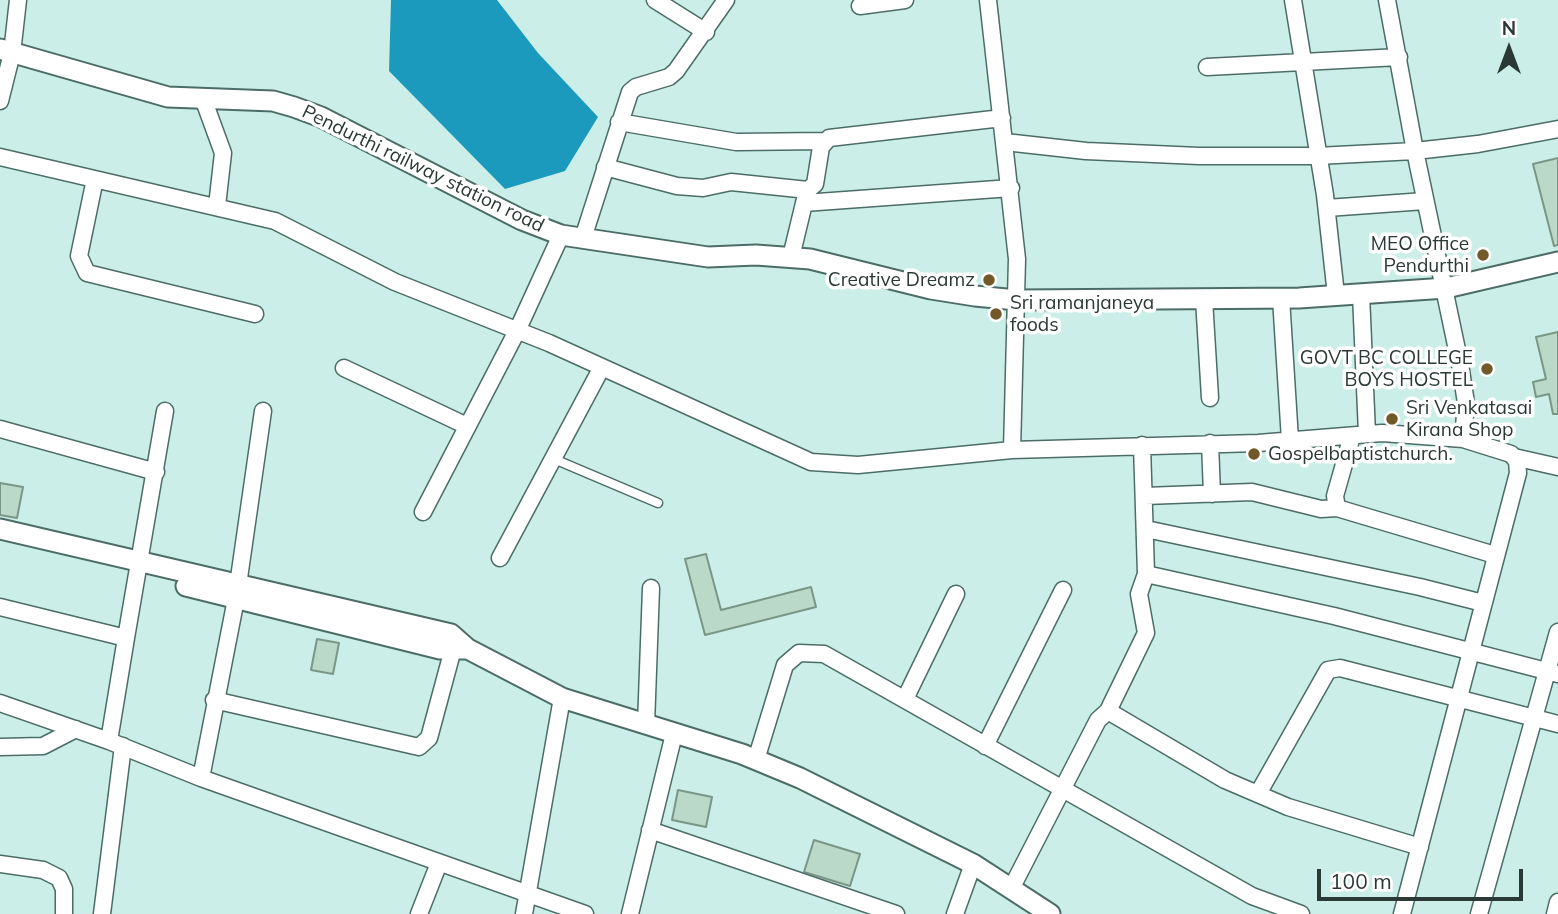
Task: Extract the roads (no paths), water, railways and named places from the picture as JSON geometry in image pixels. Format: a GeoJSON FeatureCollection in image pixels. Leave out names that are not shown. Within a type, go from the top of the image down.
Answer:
{"type":"FeatureCollection","features":[{"type":"Feature","properties":{"kind":"street"},"geometry":{"type":"LineString","coordinates":[[0,101],[6,51],[18,0]]}},
{"type":"Feature","properties":{"kind":"street"},"geometry":{"type":"LineString","coordinates":[[655,0],[706,32]]}},
{"type":"Feature","properties":{"kind":"street"},"geometry":{"type":"LineString","coordinates":[[583,238],[631,92],[642,84],[669,77],[684,63],[726,0]]}},
{"type":"Feature","properties":{"kind":"street"},"geometry":{"type":"LineString","coordinates":[[860,6],[905,0]]}},
{"type":"Feature","properties":{"kind":"street"},"geometry":{"type":"LineString","coordinates":[[988,0],[1011,188],[1017,300],[1012,450]]}},
{"type":"Feature","properties":{"kind":"street"},"geometry":{"type":"LineString","coordinates":[[1293,0],[1327,208],[1336,295]]}},
{"type":"Feature","properties":{"kind":"street"},"geometry":{"type":"LineString","coordinates":[[1387,0],[1425,201],[1446,288],[1466,403],[1463,439]]}},
{"type":"Feature","properties":{"kind":"street","name":"Pendurthi railway station road"},"geometry":{"type":"LineString","coordinates":[[6,51],[132,88],[204,101],[263,101],[294,107],[321,117],[522,220],[561,235],[708,257],[791,257],[931,289],[1017,300],[1281,298],[1446,288],[1558,262]]}},
{"type":"Feature","properties":{"kind":"street"},"geometry":{"type":"LineString","coordinates":[[1207,67],[1301,60],[1399,57]]}},
{"type":"Feature","properties":{"kind":"street"},"geometry":{"type":"LineString","coordinates":[[204,101],[223,153],[217,206]]}},
{"type":"Feature","properties":{"kind":"street"},"geometry":{"type":"LineString","coordinates":[[619,122],[736,142],[824,141],[835,137],[1002,118]]}},
{"type":"Feature","properties":{"kind":"street"},"geometry":{"type":"LineString","coordinates":[[1005,142],[1086,150],[1199,156],[1317,156],[1415,152],[1478,144],[1558,129]]}},
{"type":"Feature","properties":{"kind":"street"},"geometry":{"type":"LineString","coordinates":[[791,257],[806,196],[817,180],[824,141]]}},
{"type":"Feature","properties":{"kind":"street"},"geometry":{"type":"LineString","coordinates":[[0,157],[275,221],[370,271],[602,366],[811,462],[858,465],[1012,450],[1406,433],[1463,439],[1514,457],[1558,467]]}},
{"type":"Feature","properties":{"kind":"street"},"geometry":{"type":"LineString","coordinates":[[605,167],[677,186],[708,188],[731,181],[806,196],[1011,188]]}},
{"type":"Feature","properties":{"kind":"street"},"geometry":{"type":"LineString","coordinates":[[95,179],[79,257],[87,273],[255,314]]}},
{"type":"Feature","properties":{"kind":"street"},"geometry":{"type":"LineString","coordinates":[[1327,208],[1425,201]]}},
{"type":"Feature","properties":{"kind":"street"},"geometry":{"type":"LineString","coordinates":[[423,512],[516,331],[561,235]]}},
{"type":"Feature","properties":{"kind":"street"},"geometry":{"type":"LineString","coordinates":[[1337,508],[1335,496],[1359,435],[1361,294]]}},
{"type":"Feature","properties":{"kind":"street"},"geometry":{"type":"LineString","coordinates":[[1281,298],[1290,440]]}},
{"type":"Feature","properties":{"kind":"street"},"geometry":{"type":"LineString","coordinates":[[1204,299],[1210,398]]}},
{"type":"Feature","properties":{"kind":"street"},"geometry":{"type":"LineString","coordinates":[[500,558],[602,366]]}},
{"type":"Feature","properties":{"kind":"street"},"geometry":{"type":"LineString","coordinates":[[344,368],[467,426]]}},
{"type":"Feature","properties":{"kind":"street"},"geometry":{"type":"LineString","coordinates":[[102,914],[127,638],[165,411]]}},
{"type":"Feature","properties":{"kind":"street"},"geometry":{"type":"LineString","coordinates":[[201,778],[237,592],[263,411]]}},
{"type":"Feature","properties":{"kind":"street"},"geometry":{"type":"LineString","coordinates":[[0,429],[156,472]]}},
{"type":"Feature","properties":{"kind":"street"},"geometry":{"type":"LineString","coordinates":[[1210,443],[1212,494]]}},
{"type":"Feature","properties":{"kind":"street"},"geometry":{"type":"LineString","coordinates":[[1012,887],[1098,720],[1108,711],[1146,633],[1139,594],[1146,574],[1142,445]]}},
{"type":"Feature","properties":{"kind":"street"},"geometry":{"type":"LineString","coordinates":[[1402,914],[1518,473],[1514,457]]}},
{"type":"Feature","properties":{"kind":"street"},"geometry":{"type":"LineString","coordinates":[[1145,496],[1252,492],[1321,509],[1337,508],[1495,555]]}},
{"type":"Feature","properties":{"kind":"street"},"geometry":{"type":"LineString","coordinates":[[0,529],[237,592],[452,634],[460,649],[562,698],[756,760],[800,778],[973,864],[1050,914]]}},
{"type":"Feature","properties":{"kind":"street"},"geometry":{"type":"LineString","coordinates":[[1146,529],[1420,587],[1483,603]]}},
{"type":"Feature","properties":{"kind":"street"},"geometry":{"type":"LineString","coordinates":[[0,541],[140,568]]}},
{"type":"Feature","properties":{"kind":"street"},"geometry":{"type":"LineString","coordinates":[[1146,574],[1334,616],[1552,672]]}},
{"type":"Feature","properties":{"kind":"street"},"geometry":{"type":"LineString","coordinates":[[646,725],[651,587]]}},
{"type":"Feature","properties":{"kind":"street"},"geometry":{"type":"LineString","coordinates":[[985,746],[1063,590]]}},
{"type":"Feature","properties":{"kind":"street"},"geometry":{"type":"LineString","coordinates":[[905,699],[956,594]]}},
{"type":"Feature","properties":{"kind":"street"},"geometry":{"type":"LineString","coordinates":[[0,607],[127,638]]}},
{"type":"Feature","properties":{"kind":"street"},"geometry":{"type":"LineString","coordinates":[[1479,914],[1534,719],[1552,672],[1558,632]]}},
{"type":"Feature","properties":{"kind":"street"},"geometry":{"type":"LineString","coordinates":[[214,700],[419,747],[428,742],[460,649]]}},
{"type":"Feature","properties":{"kind":"street"},"geometry":{"type":"LineString","coordinates":[[756,760],[785,665],[792,656],[810,652],[836,659],[1252,896],[1301,914]]}},
{"type":"Feature","properties":{"kind":"street"},"geometry":{"type":"LineString","coordinates":[[1259,792],[1328,670],[1340,668],[1558,724]]}},
{"type":"Feature","properties":{"kind":"street"},"geometry":{"type":"LineString","coordinates":[[524,914],[530,895],[562,698]]}},
{"type":"Feature","properties":{"kind":"street"},"geometry":{"type":"LineString","coordinates":[[0,703],[116,743],[201,778],[585,914]]}},
{"type":"Feature","properties":{"kind":"street"},"geometry":{"type":"LineString","coordinates":[[1108,711],[1226,780],[1259,792],[1288,807],[1420,847]]}},
{"type":"Feature","properties":{"kind":"street"},"geometry":{"type":"LineString","coordinates":[[0,747],[43,746],[76,729]]}},
{"type":"Feature","properties":{"kind":"street"},"geometry":{"type":"LineString","coordinates":[[630,914],[674,734]]}},
{"type":"Feature","properties":{"kind":"street"},"geometry":{"type":"LineString","coordinates":[[650,830],[896,914]]}},
{"type":"Feature","properties":{"kind":"street"},"geometry":{"type":"LineString","coordinates":[[419,914],[439,863]]}},
{"type":"Feature","properties":{"kind":"street"},"geometry":{"type":"LineString","coordinates":[[0,864],[43,870],[60,878],[64,889],[64,914]]}},
{"type":"Feature","properties":{"kind":"street"},"geometry":{"type":"LineString","coordinates":[[955,914],[973,864]]}},
{"type":"Feature","properties":{"kind":"street"},"geometry":{"type":"LineString","coordinates":[[1555,914],[1558,902]]}},
{"type":"Feature","properties":{"kind":"lane"},"geometry":{"type":"LineString","coordinates":[[554,459],[658,503]]}},
{"type":"Feature","properties":{"kind":"water"},"geometry":{"type":"Polygon","coordinates":[[[391,0],[497,0],[538,53],[598,117],[565,171],[505,189],[389,71],[391,0]]]}},
{"type":"Feature","properties":{"kind":"place","name":"MEO Office Pendurthi"},"geometry":{"type":"Point","coordinates":[1483,255]}},
{"type":"Feature","properties":{"kind":"place","name":"Creative Dreamz"},"geometry":{"type":"Point","coordinates":[989,280]}},
{"type":"Feature","properties":{"kind":"place","name":"Sri ramanjaneya foods"},"geometry":{"type":"Point","coordinates":[996,314]}},
{"type":"Feature","properties":{"kind":"place","name":"GOVT BC COLLEGE BOYS HOSTEL"},"geometry":{"type":"Point","coordinates":[1487,369]}},
{"type":"Feature","properties":{"kind":"place","name":"Sri Venkatasai Kirana Shop"},"geometry":{"type":"Point","coordinates":[1392,419]}},
{"type":"Feature","properties":{"kind":"place","name":"Gospelbaptistchurch."},"geometry":{"type":"Point","coordinates":[1254,454]}}]}
